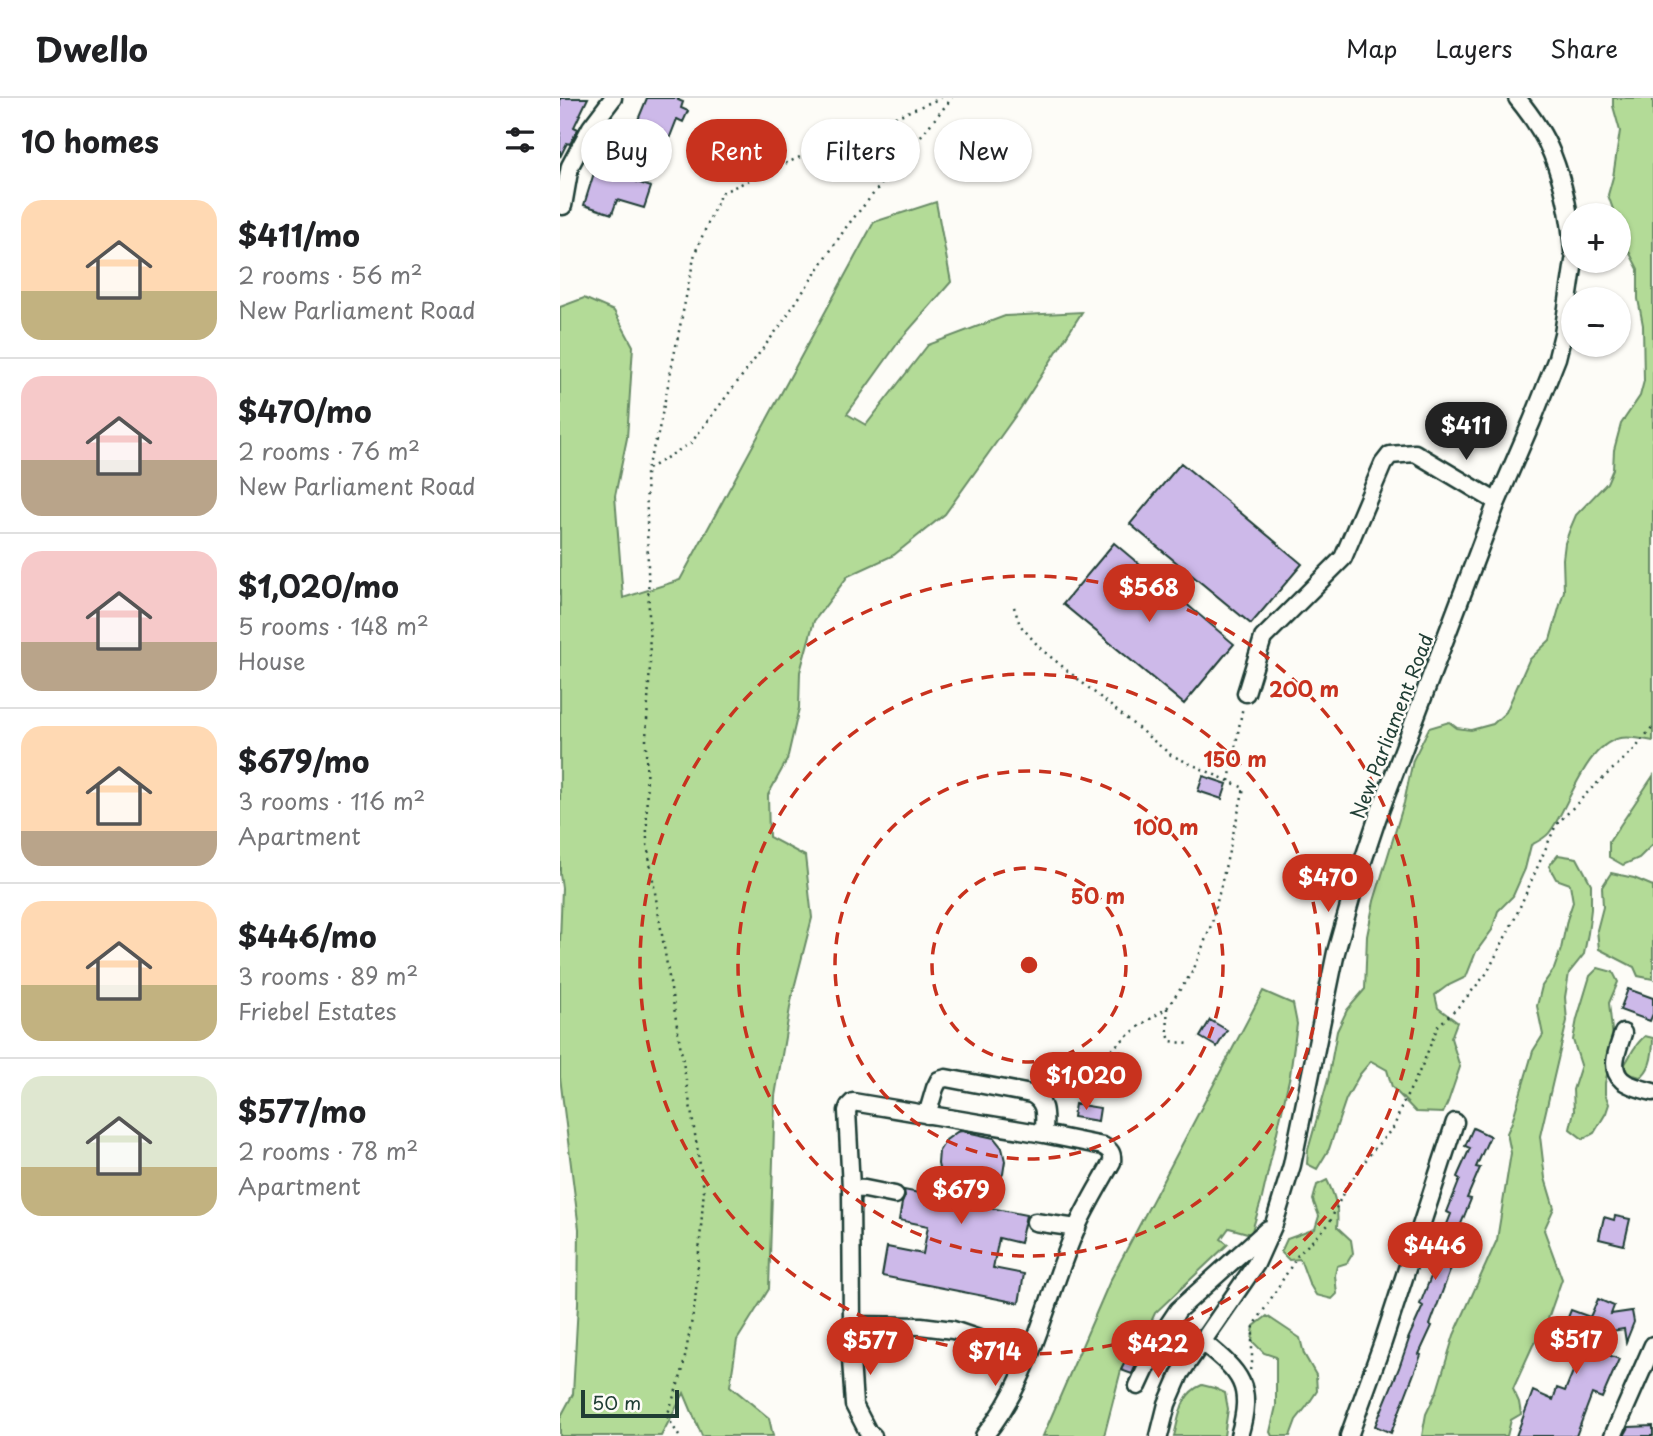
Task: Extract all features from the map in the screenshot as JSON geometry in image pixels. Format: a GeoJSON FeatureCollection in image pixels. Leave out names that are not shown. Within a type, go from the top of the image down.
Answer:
{"type":"FeatureCollection","features":[{"type":"Feature","properties":{"kind":"street"},"geometry":{"type":"LineString","coordinates":[[563,206],[570,166],[591,127],[612,98]]}},
{"type":"Feature","properties":{"kind":"street"},"geometry":{"type":"LineString","coordinates":[[1517,98],[1531,116],[1552,153],[1565,203]]}},
{"type":"Feature","properties":{"kind":"street","name":"New Parliament Road"},"geometry":{"type":"LineString","coordinates":[[1159,1436],[1167,1404],[1180,1374],[1256,1264],[1275,1224],[1292,1165],[1336,952],[1354,888],[1390,784],[1419,714],[1497,502],[1557,358],[1572,273]]}},
{"type":"Feature","properties":{"kind":"street"},"geometry":{"type":"LineString","coordinates":[[1246,693],[1263,638],[1343,558],[1383,464],[1390,455],[1415,453],[1497,502]]}},
{"type":"Feature","properties":{"kind":"street"},"geometry":{"type":"LineString","coordinates":[[1623,1033],[1614,1068],[1622,1081],[1653,1093]]}},
{"type":"Feature","properties":{"kind":"street"},"geometry":{"type":"LineString","coordinates":[[927,1115],[939,1080],[946,1078],[1031,1094],[1039,1098],[1044,1106],[1044,1134]]}},
{"type":"Feature","properties":{"kind":"street"},"geometry":{"type":"LineString","coordinates":[[873,1436],[868,1432],[854,1405],[850,1359],[851,1188],[847,1111],[853,1102],[1103,1146],[1113,1155],[1112,1162],[1077,1228],[1012,1396],[984,1436]]}},
{"type":"Feature","properties":{"kind":"street"},"geometry":{"type":"LineString","coordinates":[[1349,1436],[1455,1122]]}},
{"type":"Feature","properties":{"kind":"street"},"geometry":{"type":"LineString","coordinates":[[851,1188],[895,1195]]}},
{"type":"Feature","properties":{"kind":"street"},"geometry":{"type":"LineString","coordinates":[[1035,1222],[1077,1228]]}},
{"type":"Feature","properties":{"kind":"street"},"geometry":{"type":"LineString","coordinates":[[1138,1386],[1161,1334],[1178,1310],[1275,1224]]}},
{"type":"Feature","properties":{"kind":"street"},"geometry":{"type":"LineString","coordinates":[[852,1325],[921,1326],[953,1330],[1029,1356]]}},
{"type":"Feature","properties":{"kind":"street"},"geometry":{"type":"LineString","coordinates":[[1203,1342],[1230,1365],[1240,1379],[1245,1397],[1244,1418],[1239,1436]]}},
{"type":"Feature","properties":{"kind":"street"},"geometry":{"type":"LineString","coordinates":[[1614,1436],[1653,1345]]}},
{"type":"Feature","properties":{"kind":"path"},"geometry":{"type":"LineString","coordinates":[[679,1436],[667,1416],[682,1373],[695,1303],[704,1189],[648,844],[646,740],[650,665],[646,470],[658,434],[695,253],[721,194],[811,152],[941,98]]}},
{"type":"Feature","properties":{"kind":"path"},"geometry":{"type":"LineString","coordinates":[[646,470],[691,443],[780,326],[847,226],[952,98]]}},
{"type":"Feature","properties":{"kind":"path"},"geometry":{"type":"LineString","coordinates":[[1014,607],[1020,625],[1041,649],[1171,755],[1244,788],[1212,923],[1193,971],[1167,1009],[1141,1025],[1098,1060]]}},
{"type":"Feature","properties":{"kind":"path"},"geometry":{"type":"LineString","coordinates":[[1229,781],[1246,693]]}},
{"type":"Feature","properties":{"kind":"path"},"geometry":{"type":"LineString","coordinates":[[1240,1379],[1249,1372],[1252,1363],[1254,1326],[1298,1255],[1329,1224],[1344,1191],[1373,1150],[1394,1128],[1438,1026],[1487,973],[1515,918],[1556,825],[1635,749],[1653,726]]}},
{"type":"Feature","properties":{"kind":"path"},"geometry":{"type":"LineString","coordinates":[[1167,1009],[1170,1041],[1189,1044]]}},
{"type":"Feature","properties":{"kind":"green space"},"geometry":{"type":"Polygon","coordinates":[[[1613,98],[1653,98],[1653,741],[1620,738],[1607,743],[1597,753],[1578,779],[1549,833],[1531,845],[1525,869],[1513,896],[1498,911],[1492,930],[1476,952],[1466,977],[1435,995],[1438,1008],[1457,1022],[1451,1038],[1460,1067],[1443,1113],[1416,1112],[1392,1087],[1387,1070],[1371,1061],[1346,1099],[1329,1149],[1317,1169],[1307,1164],[1308,1150],[1328,1080],[1337,1031],[1347,1010],[1365,989],[1367,936],[1374,901],[1404,803],[1413,760],[1429,728],[1449,722],[1457,728],[1471,730],[1493,724],[1506,712],[1529,660],[1550,640],[1564,591],[1563,559],[1570,529],[1576,515],[1607,483],[1613,469],[1614,450],[1621,424],[1640,396],[1644,381],[1643,325],[1638,299],[1638,269],[1631,255],[1631,203],[1611,203],[1608,195],[1620,131],[1613,98]]]}},
{"type":"Feature","properties":{"kind":"green space"},"geometry":{"type":"Polygon","coordinates":[[[936,202],[951,282],[900,340],[847,414],[866,425],[928,345],[1005,316],[1082,312],[1018,412],[945,514],[894,555],[848,576],[814,621],[800,672],[799,708],[787,760],[768,795],[769,837],[805,856],[812,918],[792,996],[775,1096],[769,1289],[737,1340],[730,1386],[769,1418],[773,1436],[702,1436],[684,1393],[661,1436],[560,1436],[560,1418],[573,1394],[579,1229],[560,1077],[560,307],[584,298],[614,311],[633,346],[627,438],[615,496],[623,598],[680,580],[874,222],[936,202]]]}},
{"type":"Feature","properties":{"kind":"green space"},"geometry":{"type":"Polygon","coordinates":[[[1653,776],[1653,844],[1639,858],[1623,865],[1609,857],[1609,842],[1653,776]]]}},
{"type":"Feature","properties":{"kind":"green space"},"geometry":{"type":"Polygon","coordinates":[[[1558,855],[1577,858],[1591,884],[1591,909],[1584,954],[1569,973],[1565,997],[1567,1021],[1540,1136],[1545,1178],[1554,1208],[1544,1230],[1562,1279],[1545,1327],[1533,1345],[1513,1389],[1521,1414],[1511,1420],[1507,1436],[1422,1436],[1426,1414],[1437,1391],[1454,1335],[1497,1240],[1511,1153],[1507,1133],[1533,1051],[1543,1035],[1537,1006],[1542,986],[1554,969],[1561,949],[1573,902],[1570,884],[1556,879],[1549,866],[1558,855]]]}},
{"type":"Feature","properties":{"kind":"green space"},"geometry":{"type":"Polygon","coordinates":[[[1611,873],[1653,886],[1653,979],[1638,976],[1634,967],[1599,949],[1597,930],[1603,907],[1602,887],[1611,873]]]}},
{"type":"Feature","properties":{"kind":"green space"},"geometry":{"type":"Polygon","coordinates":[[[1598,968],[1613,972],[1618,982],[1609,1003],[1613,1039],[1605,1094],[1609,1104],[1594,1133],[1583,1139],[1570,1129],[1574,1111],[1573,1090],[1581,1065],[1573,1040],[1590,976],[1598,968]]]}},
{"type":"Feature","properties":{"kind":"green space"},"geometry":{"type":"Polygon","coordinates":[[[1263,991],[1293,1004],[1297,1024],[1290,1075],[1262,1198],[1251,1234],[1229,1228],[1221,1239],[1228,1244],[1155,1313],[1140,1346],[1126,1360],[1121,1370],[1104,1436],[1043,1436],[1110,1281],[1263,991]]]}},
{"type":"Feature","properties":{"kind":"green space"},"geometry":{"type":"Polygon","coordinates":[[[1645,1036],[1653,1038],[1652,1054],[1647,1070],[1640,1077],[1627,1073],[1625,1064],[1645,1036]]]}},
{"type":"Feature","properties":{"kind":"green space"},"geometry":{"type":"Polygon","coordinates":[[[1327,1180],[1336,1203],[1337,1227],[1351,1240],[1353,1253],[1347,1263],[1337,1266],[1337,1294],[1332,1299],[1316,1295],[1300,1259],[1289,1260],[1281,1252],[1287,1239],[1315,1229],[1319,1216],[1313,1200],[1317,1185],[1327,1180]]]}},
{"type":"Feature","properties":{"kind":"green space"},"geometry":{"type":"Polygon","coordinates":[[[1267,1316],[1300,1338],[1304,1354],[1316,1375],[1317,1391],[1296,1420],[1290,1436],[1272,1436],[1270,1432],[1276,1406],[1276,1357],[1264,1353],[1252,1341],[1254,1326],[1267,1316]]]}},
{"type":"Feature","properties":{"kind":"green space"},"geometry":{"type":"Polygon","coordinates":[[[1202,1385],[1225,1393],[1228,1409],[1224,1436],[1174,1436],[1185,1400],[1202,1385]]]}},
{"type":"Feature","properties":{"kind":"building"},"geometry":{"type":"Polygon","coordinates":[[[560,98],[588,98],[574,127],[578,129],[560,157],[560,98]]]}},
{"type":"Feature","properties":{"kind":"building"},"geometry":{"type":"Polygon","coordinates":[[[647,98],[679,98],[678,100],[683,102],[681,108],[688,111],[683,122],[677,119],[672,132],[672,119],[638,119],[647,98]]]}},
{"type":"Feature","properties":{"kind":"building"},"geometry":{"type":"Polygon","coordinates":[[[591,182],[637,182],[651,187],[644,208],[617,200],[612,214],[584,205],[591,182]]]}},
{"type":"Feature","properties":{"kind":"building"},"geometry":{"type":"Polygon","coordinates":[[[1181,463],[1302,564],[1251,624],[1130,524],[1181,463]]]}},
{"type":"Feature","properties":{"kind":"building"},"geometry":{"type":"Polygon","coordinates":[[[1114,543],[1234,644],[1184,704],[1063,604],[1114,543]]]}},
{"type":"Feature","properties":{"kind":"building"},"geometry":{"type":"Polygon","coordinates":[[[1203,776],[1227,784],[1222,799],[1198,791],[1203,776]]]}},
{"type":"Feature","properties":{"kind":"building"},"geometry":{"type":"Polygon","coordinates":[[[1628,989],[1653,998],[1650,1021],[1620,1010],[1628,989]]]}},
{"type":"Feature","properties":{"kind":"building"},"geometry":{"type":"Polygon","coordinates":[[[1210,1020],[1227,1030],[1217,1047],[1200,1037],[1210,1020]]]}},
{"type":"Feature","properties":{"kind":"building"},"geometry":{"type":"Polygon","coordinates":[[[1075,1104],[1100,1108],[1098,1121],[1073,1117],[1075,1104]]]}},
{"type":"Feature","properties":{"kind":"building"},"geometry":{"type":"Polygon","coordinates":[[[1473,1128],[1490,1136],[1476,1167],[1480,1168],[1467,1198],[1471,1199],[1459,1229],[1463,1230],[1451,1259],[1454,1260],[1430,1325],[1432,1326],[1419,1354],[1421,1355],[1391,1433],[1375,1426],[1423,1306],[1420,1304],[1451,1214],[1447,1212],[1460,1179],[1457,1177],[1470,1148],[1465,1146],[1473,1128]]]}},
{"type":"Feature","properties":{"kind":"building"},"geometry":{"type":"Polygon","coordinates":[[[962,1131],[994,1138],[1002,1148],[1005,1161],[1003,1174],[996,1185],[971,1204],[1026,1215],[1020,1243],[999,1238],[993,1268],[1024,1274],[1019,1303],[882,1276],[887,1247],[923,1254],[928,1226],[899,1220],[904,1190],[959,1201],[941,1177],[938,1164],[939,1151],[946,1140],[962,1131]]]}},
{"type":"Feature","properties":{"kind":"building"},"geometry":{"type":"Polygon","coordinates":[[[1615,1216],[1630,1219],[1624,1245],[1599,1239],[1604,1217],[1614,1220],[1615,1216]]]}},
{"type":"Feature","properties":{"kind":"building"},"geometry":{"type":"Polygon","coordinates":[[[1598,1299],[1614,1306],[1611,1314],[1632,1311],[1634,1322],[1626,1342],[1624,1329],[1612,1331],[1589,1321],[1580,1345],[1619,1359],[1602,1398],[1592,1394],[1576,1436],[1516,1436],[1533,1391],[1553,1400],[1557,1388],[1565,1391],[1579,1357],[1544,1350],[1549,1338],[1559,1339],[1571,1310],[1590,1317],[1598,1299]]]}},
{"type":"Feature","properties":{"kind":"building"},"geometry":{"type":"Polygon","coordinates":[[[1126,1360],[1136,1365],[1132,1374],[1121,1370],[1126,1360]]]}},
{"type":"Feature","properties":{"kind":"building"},"geometry":{"type":"Polygon","coordinates":[[[1653,1426],[1653,1436],[1624,1436],[1629,1427],[1653,1426]]]}}]}
